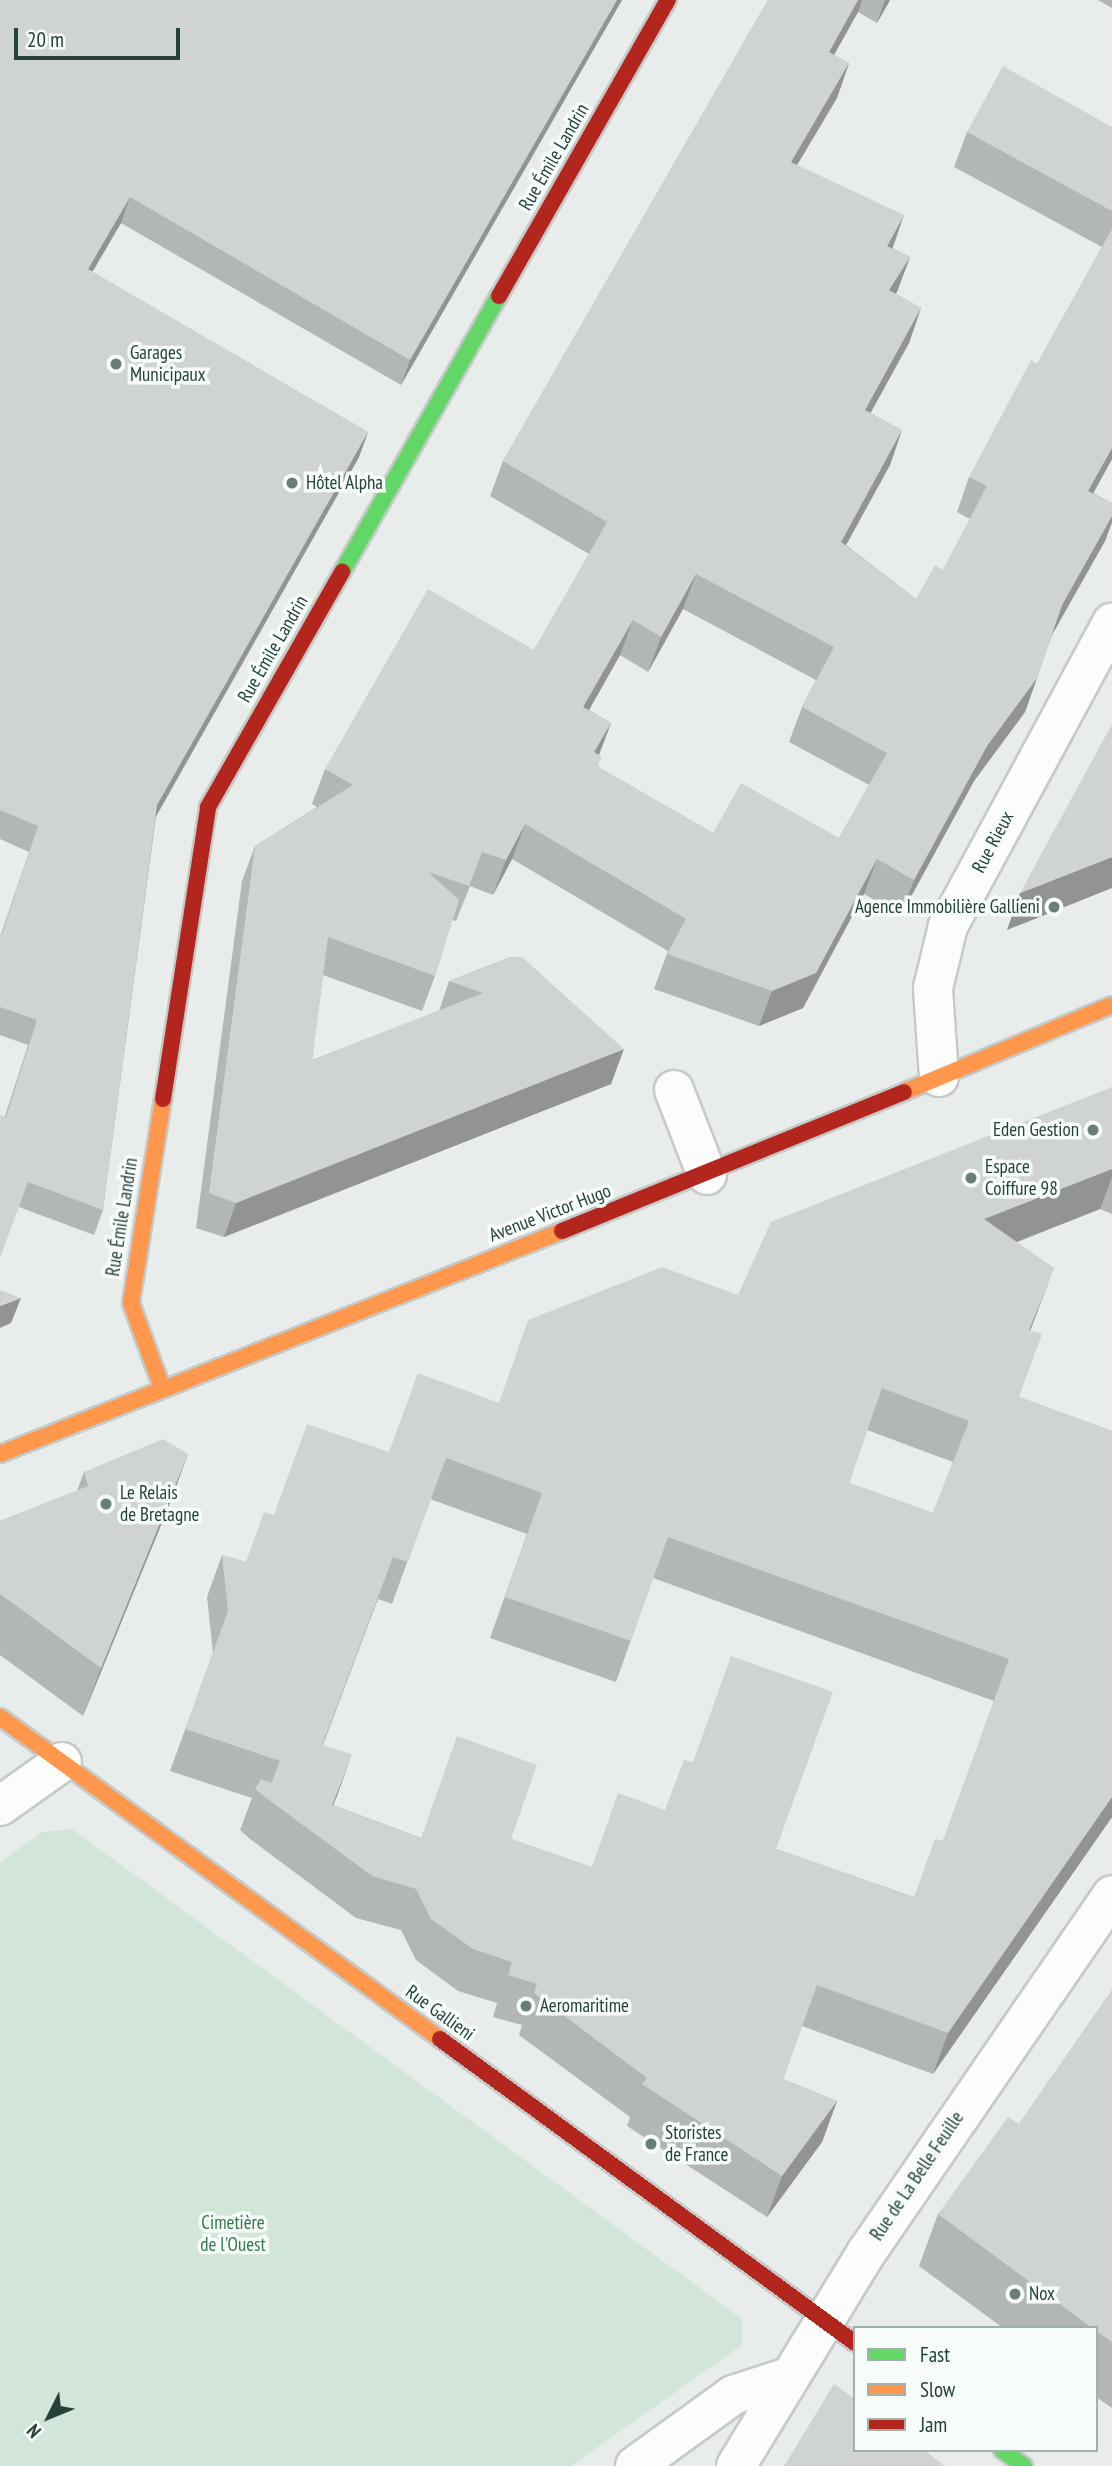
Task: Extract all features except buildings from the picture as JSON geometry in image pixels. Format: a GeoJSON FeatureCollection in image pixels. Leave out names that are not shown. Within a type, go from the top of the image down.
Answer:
{"type":"FeatureCollection","features":[{"type":"Feature","properties":{"kind":"street","name":"Rue Émile Landrin"},"geometry":{"type":"LineString","coordinates":[[161,1385],[131,1303],[208,807],[668,0]]}},
{"type":"Feature","properties":{"kind":"street","name":"Rue Rieux"},"geometry":{"type":"LineString","coordinates":[[939,1077],[933,988],[948,926],[1112,623]]}},
{"type":"Feature","properties":{"kind":"street","name":"Avenue Victor Hugo"},"geometry":{"type":"LineString","coordinates":[[0,1454],[161,1385],[707,1175],[1112,1005]]}},
{"type":"Feature","properties":{"kind":"street"},"geometry":{"type":"LineString","coordinates":[[674,1090],[707,1175]]}},
{"type":"Feature","properties":{"kind":"street","name":"Rue Gallieni"},"geometry":{"type":"LineString","coordinates":[[0,1717],[840,2332]]}},
{"type":"Feature","properties":{"kind":"street"},"geometry":{"type":"LineString","coordinates":[[0,1806],[62,1762]]}},
{"type":"Feature","properties":{"kind":"street","name":"Rue de La Belle Feuille"},"geometry":{"type":"LineString","coordinates":[[736,2466],[788,2376],[840,2332],[866,2253],[1112,1895]]}},
{"type":"Feature","properties":{"kind":"street"},"geometry":{"type":"LineString","coordinates":[[635,2466],[733,2395],[788,2376]]}},
{"type":"Feature","properties":{"kind":"street"},"geometry":{"type":"LineString","coordinates":[[1005,2452],[1024,2466]]}},
{"type":"Feature","properties":{"kind":"green space","name":"Cimetière de l'Ouest"},"geometry":{"type":"Polygon","coordinates":[[[72,1829],[742,2319],[742,2345],[571,2466],[0,2466],[0,1862],[42,1832],[72,1829]]]}},
{"type":"Feature","properties":{"kind":"traffic: fast"},"geometry":{"type":"LineString","coordinates":[[342,572],[499,296]]}},
{"type":"Feature","properties":{"kind":"traffic: fast"},"geometry":{"type":"LineString","coordinates":[[1005,2452],[1024,2466]]}},
{"type":"Feature","properties":{"kind":"traffic: slow"},"geometry":{"type":"LineString","coordinates":[[904,1092],[1112,1005]]}},
{"type":"Feature","properties":{"kind":"traffic: slow"},"geometry":{"type":"LineString","coordinates":[[161,1385],[131,1303],[163,1099]]}},
{"type":"Feature","properties":{"kind":"traffic: slow"},"geometry":{"type":"LineString","coordinates":[[0,1454],[562,1231]]}},
{"type":"Feature","properties":{"kind":"traffic: slow"},"geometry":{"type":"LineString","coordinates":[[0,1717],[440,2039]]}},
{"type":"Feature","properties":{"kind":"traffic: jam"},"geometry":{"type":"LineString","coordinates":[[499,296],[668,0]]}},
{"type":"Feature","properties":{"kind":"traffic: jam"},"geometry":{"type":"LineString","coordinates":[[163,1099],[208,807],[342,572]]}},
{"type":"Feature","properties":{"kind":"traffic: jam"},"geometry":{"type":"LineString","coordinates":[[562,1231],[904,1092]]}},
{"type":"Feature","properties":{"kind":"traffic: jam"},"geometry":{"type":"LineString","coordinates":[[440,2039],[853,2342]]}},
{"type":"Feature","properties":{"kind":"place","name":"Garages Municipaux"},"geometry":{"type":"Point","coordinates":[116,364]}},
{"type":"Feature","properties":{"kind":"place","name":"Hôtel Alpha"},"geometry":{"type":"Point","coordinates":[292,483]}},
{"type":"Feature","properties":{"kind":"place","name":"Agence Immobilière Gallieni"},"geometry":{"type":"Point","coordinates":[1054,907]}},
{"type":"Feature","properties":{"kind":"place","name":"Eden Gestion"},"geometry":{"type":"Point","coordinates":[1093,1130]}},
{"type":"Feature","properties":{"kind":"place","name":"Espace Coiffure 98"},"geometry":{"type":"Point","coordinates":[971,1178]}},
{"type":"Feature","properties":{"kind":"place","name":"Le Relais de Bretagne"},"geometry":{"type":"Point","coordinates":[106,1504]}},
{"type":"Feature","properties":{"kind":"place","name":"Aeromaritime"},"geometry":{"type":"Point","coordinates":[526,2006]}},
{"type":"Feature","properties":{"kind":"place","name":"Storistes de France"},"geometry":{"type":"Point","coordinates":[651,2144]}},
{"type":"Feature","properties":{"kind":"place","name":"Nox"},"geometry":{"type":"Point","coordinates":[1015,2294]}}]}
